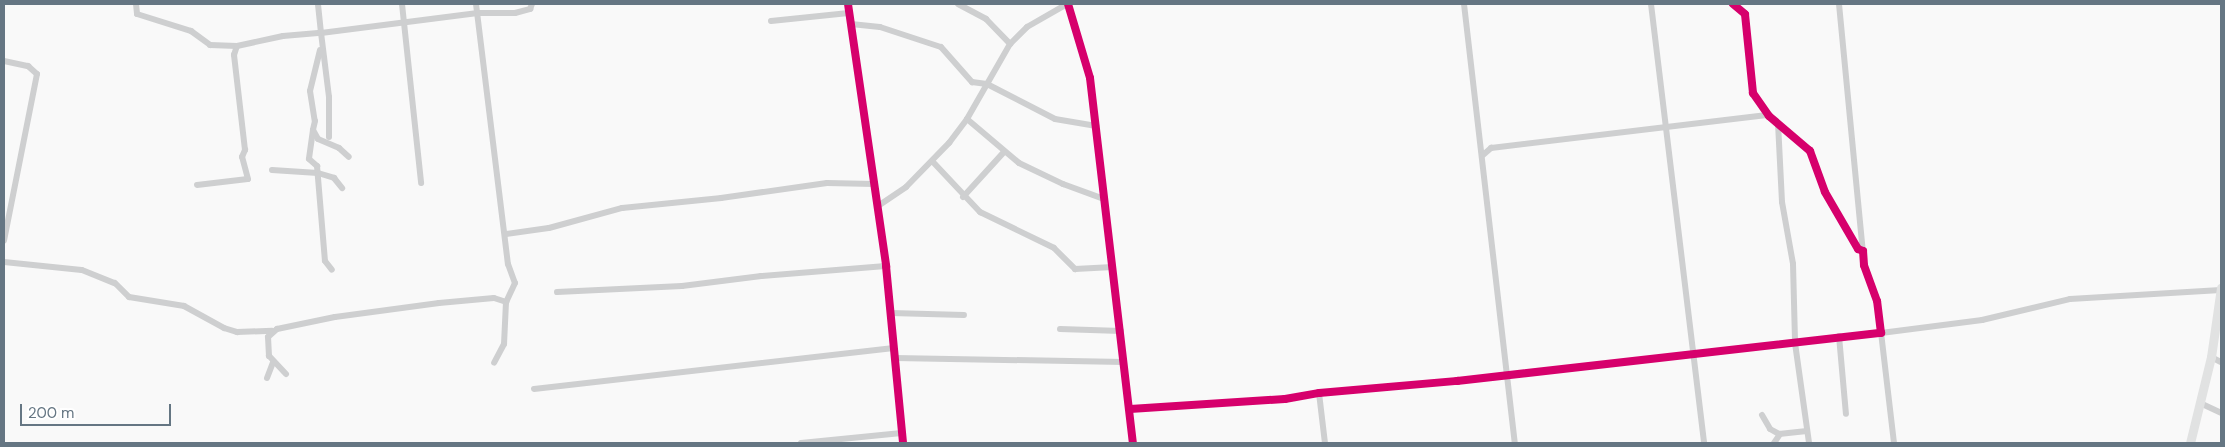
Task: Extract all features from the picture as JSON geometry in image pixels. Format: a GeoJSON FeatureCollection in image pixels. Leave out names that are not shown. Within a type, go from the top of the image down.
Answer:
{"type":"FeatureCollection","features":[{"type":"Feature","properties":{"kind":"highway"},"geometry":{"type":"LineString","coordinates":[[2190,443],[2220,314],[2221,289]]}},
{"type":"Feature","properties":{"kind":"street"},"geometry":{"type":"LineString","coordinates":[[136,4],[137,14],[190,31],[210,45],[237,46],[283,36],[478,13],[515,13],[530,9],[532,4]]}},
{"type":"Feature","properties":{"kind":"street"},"geometry":{"type":"LineString","coordinates":[[318,4],[321,33],[320,44],[310,91],[316,121],[312,130],[309,159],[317,166],[325,261],[332,270]]}},
{"type":"Feature","properties":{"kind":"street"},"geometry":{"type":"LineString","coordinates":[[402,4],[421,183]]}},
{"type":"Feature","properties":{"kind":"street"},"geometry":{"type":"LineString","coordinates":[[476,4],[506,234],[508,264],[515,283],[506,302],[504,344],[494,363]]}},
{"type":"Feature","properties":{"kind":"street"},"geometry":{"type":"LineString","coordinates":[[848,4],[886,266],[903,443]]}},
{"type":"Feature","properties":{"kind":"street"},"geometry":{"type":"LineString","coordinates":[[958,4],[984,17],[1010,44]]}},
{"type":"Feature","properties":{"kind":"street"},"geometry":{"type":"LineString","coordinates":[[878,206],[906,187],[932,162],[967,119],[1010,44],[1027,26],[1067,4],[1087,65],[1121,331],[1133,443]]}},
{"type":"Feature","properties":{"kind":"street"},"geometry":{"type":"LineString","coordinates":[[1464,4],[1480,144],[1485,152],[1515,443]]}},
{"type":"Feature","properties":{"kind":"street"},"geometry":{"type":"LineString","coordinates":[[1652,4],[1696,354],[1704,443]]}},
{"type":"Feature","properties":{"kind":"street"},"geometry":{"type":"LineString","coordinates":[[1733,4],[1745,14],[1754,93],[1769,115],[1810,151],[1825,192],[1858,248],[1863,251]]}},
{"type":"Feature","properties":{"kind":"street"},"geometry":{"type":"LineString","coordinates":[[1839,4],[1864,266],[1877,301],[1894,443]]}},
{"type":"Feature","properties":{"kind":"street"},"geometry":{"type":"LineString","coordinates":[[772,20],[849,13]]}},
{"type":"Feature","properties":{"kind":"street"},"geometry":{"type":"LineString","coordinates":[[851,24],[880,27],[941,47],[966,77],[979,85],[987,84],[1055,119],[1096,126]]}},
{"type":"Feature","properties":{"kind":"street"},"geometry":{"type":"LineString","coordinates":[[320,44],[329,97],[329,137]]}},
{"type":"Feature","properties":{"kind":"street"},"geometry":{"type":"LineString","coordinates":[[197,186],[248,179],[242,157],[244,150],[234,55],[237,46]]}},
{"type":"Feature","properties":{"kind":"street"},"geometry":{"type":"LineString","coordinates":[[4,60],[28,66],[37,74],[4,241]]}},
{"type":"Feature","properties":{"kind":"street"},"geometry":{"type":"LineString","coordinates":[[1485,152],[1769,115]]}},
{"type":"Feature","properties":{"kind":"street"},"geometry":{"type":"LineString","coordinates":[[967,119],[1019,163],[1063,184],[1104,199]]}},
{"type":"Feature","properties":{"kind":"street"},"geometry":{"type":"LineString","coordinates":[[1778,124],[1782,202],[1793,264],[1795,343],[1809,443]]}},
{"type":"Feature","properties":{"kind":"street"},"geometry":{"type":"LineString","coordinates":[[312,130],[318,139],[339,148],[349,157]]}},
{"type":"Feature","properties":{"kind":"street"},"geometry":{"type":"LineString","coordinates":[[963,197],[1004,152]]}},
{"type":"Feature","properties":{"kind":"street"},"geometry":{"type":"LineString","coordinates":[[932,162],[956,184],[963,197],[987,216],[1054,248],[1077,270],[1113,267]]}},
{"type":"Feature","properties":{"kind":"street"},"geometry":{"type":"LineString","coordinates":[[272,170],[318,173],[334,178],[342,188]]}},
{"type":"Feature","properties":{"kind":"street"},"geometry":{"type":"LineString","coordinates":[[506,234],[549,228],[622,208],[720,198],[827,183],[874,184]]}},
{"type":"Feature","properties":{"kind":"street"},"geometry":{"type":"LineString","coordinates":[[4,262],[82,270],[115,283],[129,297],[184,306],[224,328],[237,332],[272,331],[335,317],[439,304],[494,298],[506,302]]}},
{"type":"Feature","properties":{"kind":"street"},"geometry":{"type":"LineString","coordinates":[[557,292],[682,286],[761,276],[886,266]]}},
{"type":"Feature","properties":{"kind":"street"},"geometry":{"type":"LineString","coordinates":[[1130,409],[1285,399],[1319,392],[1457,381],[1508,373],[1795,343],[1839,336],[1881,333],[1982,320],[2070,298],[2221,289]]}},
{"type":"Feature","properties":{"kind":"street"},"geometry":{"type":"LineString","coordinates":[[890,313],[964,315]]}},
{"type":"Feature","properties":{"kind":"street"},"geometry":{"type":"LineString","coordinates":[[1060,329],[1121,331]]}},
{"type":"Feature","properties":{"kind":"street"},"geometry":{"type":"LineString","coordinates":[[272,331],[267,342],[273,362],[286,374]]}},
{"type":"Feature","properties":{"kind":"street"},"geometry":{"type":"LineString","coordinates":[[1839,336],[1846,414]]}},
{"type":"Feature","properties":{"kind":"street"},"geometry":{"type":"LineString","coordinates":[[534,389],[894,348]]}},
{"type":"Feature","properties":{"kind":"street"},"geometry":{"type":"LineString","coordinates":[[2211,357],[2221,362]]}},
{"type":"Feature","properties":{"kind":"street"},"geometry":{"type":"LineString","coordinates":[[896,358],[1124,362]]}},
{"type":"Feature","properties":{"kind":"street"},"geometry":{"type":"LineString","coordinates":[[267,378],[273,362]]}},
{"type":"Feature","properties":{"kind":"street"},"geometry":{"type":"LineString","coordinates":[[1319,392],[1325,443]]}},
{"type":"Feature","properties":{"kind":"street"},"geometry":{"type":"LineString","coordinates":[[2200,402],[2221,413]]}},
{"type":"Feature","properties":{"kind":"street"},"geometry":{"type":"LineString","coordinates":[[1762,415],[1770,428],[1780,434],[1807,431]]}},
{"type":"Feature","properties":{"kind":"street"},"geometry":{"type":"LineString","coordinates":[[801,443],[902,433]]}},
{"type":"Feature","properties":{"kind":"street"},"geometry":{"type":"LineString","coordinates":[[1774,443],[1780,434]]}},
{"type":"Feature","properties":{"kind":"cycle path"},"geometry":{"type":"LineString","coordinates":[[848,4],[886,266],[903,443]]}},
{"type":"Feature","properties":{"kind":"cycle path"},"geometry":{"type":"LineString","coordinates":[[1068,4],[1090,78],[1133,443]]}},
{"type":"Feature","properties":{"kind":"cycle path"},"geometry":{"type":"LineString","coordinates":[[1130,409],[1285,399],[1319,393],[1457,381],[1881,333],[1877,301],[1864,265],[1863,251],[1858,249],[1825,192],[1810,151],[1769,116],[1753,93],[1745,14],[1733,4]]}}]}
